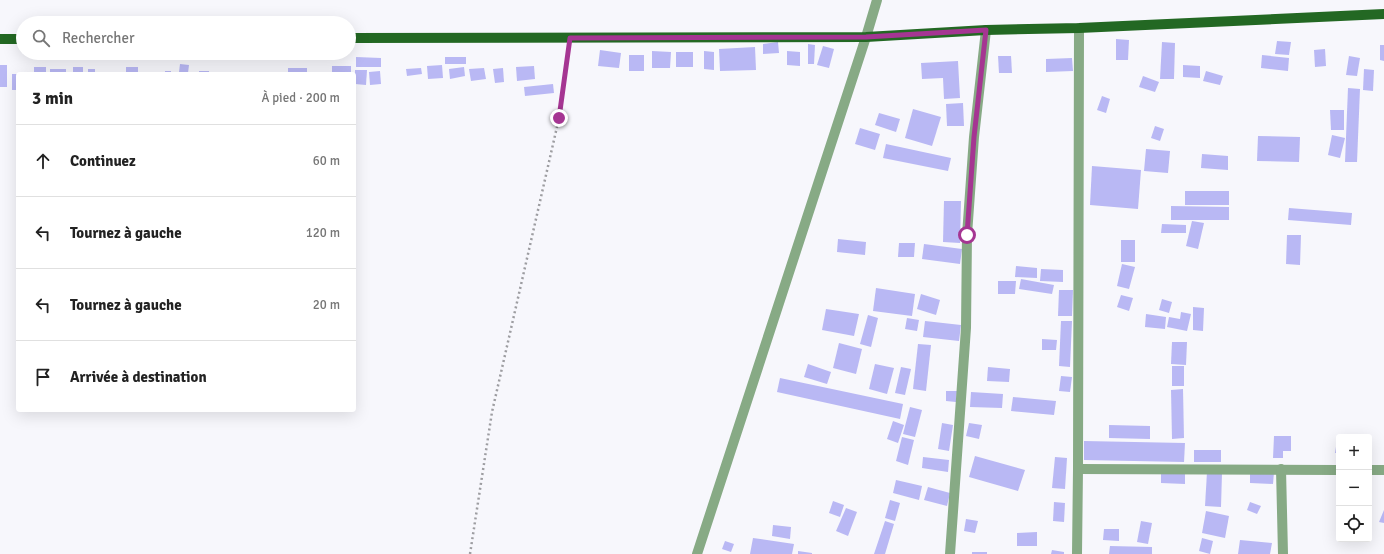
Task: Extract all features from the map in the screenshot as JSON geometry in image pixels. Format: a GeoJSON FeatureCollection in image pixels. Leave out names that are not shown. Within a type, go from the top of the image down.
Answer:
{"type":"FeatureCollection","features":[{"type":"Feature","properties":{"kind":"main road"},"geometry":{"type":"LineString","coordinates":[[356,38],[866,37],[986,30],[1078,28],[1384,14]]}},
{"type":"Feature","properties":{"kind":"main road"},"geometry":{"type":"LineString","coordinates":[[0,39],[16,39]]}},
{"type":"Feature","properties":{"kind":"street"},"geometry":{"type":"LineString","coordinates":[[697,554],[877,0]]}},
{"type":"Feature","properties":{"kind":"street"},"geometry":{"type":"LineString","coordinates":[[1077,554],[1078,28]]}},
{"type":"Feature","properties":{"kind":"street"},"geometry":{"type":"LineString","coordinates":[[950,554],[966,328],[968,228],[974,137],[986,30]]}},
{"type":"Feature","properties":{"kind":"street"},"geometry":{"type":"LineString","coordinates":[[1078,468],[1336,470]]}},
{"type":"Feature","properties":{"kind":"street"},"geometry":{"type":"LineString","coordinates":[[1281,469],[1283,554]]}},
{"type":"Feature","properties":{"kind":"street"},"geometry":{"type":"LineString","coordinates":[[1372,470],[1384,470]]}},
{"type":"Feature","properties":{"kind":"path"},"geometry":{"type":"LineString","coordinates":[[470,554],[492,412],[559,118],[570,38]]}},
{"type":"Feature","properties":{"kind":"building"},"geometry":{"type":"Polygon","coordinates":[[[1116,39],[1129,40],[1128,60],[1116,60],[1116,39]]]}},
{"type":"Feature","properties":{"kind":"building"},"geometry":{"type":"Polygon","coordinates":[[[1277,41],[1291,42],[1289,55],[1275,54],[1277,41]]]}},
{"type":"Feature","properties":{"kind":"building"},"geometry":{"type":"Polygon","coordinates":[[[778,42],[779,53],[763,54],[763,44],[778,42]]]}},
{"type":"Feature","properties":{"kind":"building"},"geometry":{"type":"Polygon","coordinates":[[[1162,42],[1175,43],[1174,79],[1160,79],[1162,42]]]}},
{"type":"Feature","properties":{"kind":"building"},"geometry":{"type":"Polygon","coordinates":[[[808,44],[815,45],[814,64],[808,64],[808,44]]]}},
{"type":"Feature","properties":{"kind":"building"},"geometry":{"type":"Polygon","coordinates":[[[1380,45],[1384,45],[1384,61],[1380,60],[1380,45]]]}},
{"type":"Feature","properties":{"kind":"building"},"geometry":{"type":"Polygon","coordinates":[[[823,46],[834,49],[829,68],[817,65],[823,46]]]}},
{"type":"Feature","properties":{"kind":"building"},"geometry":{"type":"Polygon","coordinates":[[[755,47],[756,70],[720,71],[719,49],[755,47]]]}},
{"type":"Feature","properties":{"kind":"building"},"geometry":{"type":"Polygon","coordinates":[[[1325,49],[1326,66],[1315,67],[1314,50],[1325,49]]]}},
{"type":"Feature","properties":{"kind":"building"},"geometry":{"type":"Polygon","coordinates":[[[600,50],[621,53],[619,68],[598,66],[600,50]]]}},
{"type":"Feature","properties":{"kind":"building"},"geometry":{"type":"Polygon","coordinates":[[[652,51],[671,52],[670,68],[652,68],[652,51]]]}},
{"type":"Feature","properties":{"kind":"building"},"geometry":{"type":"Polygon","coordinates":[[[704,51],[714,52],[714,70],[704,69],[704,51]]]}},
{"type":"Feature","properties":{"kind":"building"},"geometry":{"type":"Polygon","coordinates":[[[787,51],[800,52],[800,66],[787,65],[787,51]]]}},
{"type":"Feature","properties":{"kind":"building"},"geometry":{"type":"Polygon","coordinates":[[[676,52],[693,52],[693,67],[676,67],[676,52]]]}},
{"type":"Feature","properties":{"kind":"building"},"geometry":{"type":"Polygon","coordinates":[[[629,55],[644,55],[644,71],[629,71],[629,55]]]}},
{"type":"Feature","properties":{"kind":"building"},"geometry":{"type":"Polygon","coordinates":[[[1262,55],[1289,58],[1288,71],[1261,68],[1262,55]]]}},
{"type":"Feature","properties":{"kind":"building"},"geometry":{"type":"Polygon","coordinates":[[[998,56],[1011,56],[1012,73],[999,73],[998,56]]]}},
{"type":"Feature","properties":{"kind":"building"},"geometry":{"type":"Polygon","coordinates":[[[1349,56],[1360,58],[1357,76],[1346,75],[1349,56]]]}},
{"type":"Feature","properties":{"kind":"building"},"geometry":{"type":"Polygon","coordinates":[[[356,57],[381,58],[381,67],[356,67],[356,57]]]}},
{"type":"Feature","properties":{"kind":"building"},"geometry":{"type":"Polygon","coordinates":[[[445,57],[466,57],[466,64],[445,64],[445,57]]]}},
{"type":"Feature","properties":{"kind":"building"},"geometry":{"type":"Polygon","coordinates":[[[1072,58],[1073,71],[1046,72],[1046,59],[1072,58]]]}},
{"type":"Feature","properties":{"kind":"building"},"geometry":{"type":"Polygon","coordinates":[[[958,61],[960,98],[944,99],[943,78],[922,79],[921,63],[958,61]]]}},
{"type":"Feature","properties":{"kind":"building"},"geometry":{"type":"Polygon","coordinates":[[[180,64],[189,65],[188,72],[179,72],[180,64]]]}},
{"type":"Feature","properties":{"kind":"building"},"geometry":{"type":"Polygon","coordinates":[[[0,65],[7,65],[7,87],[0,87],[0,65]]]}},
{"type":"Feature","properties":{"kind":"building"},"geometry":{"type":"Polygon","coordinates":[[[442,65],[443,78],[428,79],[427,66],[442,65]]]}},
{"type":"Feature","properties":{"kind":"building"},"geometry":{"type":"Polygon","coordinates":[[[1183,65],[1200,66],[1200,78],[1183,77],[1183,65]]]}},
{"type":"Feature","properties":{"kind":"building"},"geometry":{"type":"Polygon","coordinates":[[[332,66],[351,66],[351,72],[332,72],[332,66]]]}},
{"type":"Feature","properties":{"kind":"building"},"geometry":{"type":"Polygon","coordinates":[[[534,66],[535,79],[517,81],[516,67],[534,66]]]}},
{"type":"Feature","properties":{"kind":"building"},"geometry":{"type":"Polygon","coordinates":[[[34,67],[46,67],[46,72],[34,72],[34,67]]]}},
{"type":"Feature","properties":{"kind":"building"},"geometry":{"type":"Polygon","coordinates":[[[73,67],[83,67],[83,72],[73,72],[73,67]]]}},
{"type":"Feature","properties":{"kind":"building"},"geometry":{"type":"Polygon","coordinates":[[[126,67],[138,67],[138,72],[126,72],[126,67]]]}},
{"type":"Feature","properties":{"kind":"building"},"geometry":{"type":"Polygon","coordinates":[[[464,67],[465,76],[450,79],[449,69],[464,67]]]}},
{"type":"Feature","properties":{"kind":"building"},"geometry":{"type":"Polygon","coordinates":[[[288,68],[307,68],[307,72],[288,72],[288,68]]]}},
{"type":"Feature","properties":{"kind":"building"},"geometry":{"type":"Polygon","coordinates":[[[421,68],[422,74],[407,76],[406,69],[421,68]]]}},
{"type":"Feature","properties":{"kind":"building"},"geometry":{"type":"Polygon","coordinates":[[[484,68],[486,79],[471,81],[469,69],[484,68]]]}},
{"type":"Feature","properties":{"kind":"building"},"geometry":{"type":"Polygon","coordinates":[[[503,68],[504,82],[495,83],[493,69],[503,68]]]}},
{"type":"Feature","properties":{"kind":"building"},"geometry":{"type":"Polygon","coordinates":[[[50,69],[66,69],[66,72],[50,72],[50,69]]]}},
{"type":"Feature","properties":{"kind":"building"},"geometry":{"type":"Polygon","coordinates":[[[88,69],[95,69],[95,72],[88,72],[88,69]]]}},
{"type":"Feature","properties":{"kind":"building"},"geometry":{"type":"Polygon","coordinates":[[[1364,69],[1374,70],[1373,91],[1363,90],[1364,69]]]}},
{"type":"Feature","properties":{"kind":"building"},"geometry":{"type":"Polygon","coordinates":[[[355,70],[367,70],[366,85],[356,84],[355,70]]]}},
{"type":"Feature","properties":{"kind":"building"},"geometry":{"type":"Polygon","coordinates":[[[380,71],[381,84],[370,85],[369,72],[380,71]]]}},
{"type":"Feature","properties":{"kind":"building"},"geometry":{"type":"Polygon","coordinates":[[[1206,71],[1223,76],[1220,85],[1203,81],[1206,71]]]}},
{"type":"Feature","properties":{"kind":"building"},"geometry":{"type":"Polygon","coordinates":[[[12,74],[16,74],[16,90],[12,90],[12,74]]]}},
{"type":"Feature","properties":{"kind":"building"},"geometry":{"type":"Polygon","coordinates":[[[1143,76],[1159,82],[1155,92],[1139,87],[1143,76]]]}},
{"type":"Feature","properties":{"kind":"building"},"geometry":{"type":"Polygon","coordinates":[[[553,84],[554,93],[525,96],[524,87],[553,84]]]}},
{"type":"Feature","properties":{"kind":"building"},"geometry":{"type":"Polygon","coordinates":[[[1348,88],[1360,89],[1357,162],[1345,162],[1348,88]]]}},
{"type":"Feature","properties":{"kind":"building"},"geometry":{"type":"Polygon","coordinates":[[[1102,96],[1110,99],[1106,113],[1097,110],[1102,96]]]}},
{"type":"Feature","properties":{"kind":"building"},"geometry":{"type":"Polygon","coordinates":[[[963,103],[964,126],[947,126],[946,104],[963,103]]]}},
{"type":"Feature","properties":{"kind":"building"},"geometry":{"type":"Polygon","coordinates":[[[913,109],[941,117],[932,146],[905,138],[913,109]]]}},
{"type":"Feature","properties":{"kind":"building"},"geometry":{"type":"Polygon","coordinates":[[[1330,110],[1344,110],[1344,130],[1331,130],[1330,110]]]}},
{"type":"Feature","properties":{"kind":"building"},"geometry":{"type":"Polygon","coordinates":[[[879,113],[900,119],[896,132],[875,125],[879,113]]]}},
{"type":"Feature","properties":{"kind":"building"},"geometry":{"type":"Polygon","coordinates":[[[1155,126],[1164,129],[1160,141],[1151,138],[1155,126]]]}},
{"type":"Feature","properties":{"kind":"building"},"geometry":{"type":"Polygon","coordinates":[[[860,128],[880,134],[875,150],[855,144],[860,128]]]}},
{"type":"Feature","properties":{"kind":"building"},"geometry":{"type":"Polygon","coordinates":[[[1332,135],[1345,138],[1340,158],[1328,155],[1332,135]]]}},
{"type":"Feature","properties":{"kind":"building"},"geometry":{"type":"Polygon","coordinates":[[[1258,136],[1300,137],[1299,162],[1257,161],[1258,136]]]}},
{"type":"Feature","properties":{"kind":"building"},"geometry":{"type":"Polygon","coordinates":[[[886,144],[951,158],[948,171],[883,158],[886,144]]]}},
{"type":"Feature","properties":{"kind":"building"},"geometry":{"type":"Polygon","coordinates":[[[1146,149],[1170,151],[1168,173],[1144,171],[1146,149]]]}},
{"type":"Feature","properties":{"kind":"building"},"geometry":{"type":"Polygon","coordinates":[[[1202,154],[1228,156],[1228,170],[1201,168],[1202,154]]]}},
{"type":"Feature","properties":{"kind":"building"},"geometry":{"type":"Polygon","coordinates":[[[1092,166],[1141,170],[1138,209],[1090,205],[1092,166]]]}},
{"type":"Feature","properties":{"kind":"building"},"geometry":{"type":"Polygon","coordinates":[[[1185,191],[1229,191],[1229,205],[1185,205],[1185,191]]]}},
{"type":"Feature","properties":{"kind":"building"},"geometry":{"type":"Polygon","coordinates":[[[944,201],[961,201],[960,243],[943,242],[944,201]]]}},
{"type":"Feature","properties":{"kind":"building"},"geometry":{"type":"Polygon","coordinates":[[[1171,206],[1229,207],[1229,220],[1171,220],[1171,206]]]}},
{"type":"Feature","properties":{"kind":"building"},"geometry":{"type":"Polygon","coordinates":[[[1289,208],[1352,213],[1351,225],[1288,220],[1289,208]]]}},
{"type":"Feature","properties":{"kind":"building"},"geometry":{"type":"Polygon","coordinates":[[[1192,221],[1204,223],[1198,249],[1186,246],[1192,221]]]}},
{"type":"Feature","properties":{"kind":"building"},"geometry":{"type":"Polygon","coordinates":[[[1162,224],[1186,225],[1186,233],[1161,233],[1162,224]]]}},
{"type":"Feature","properties":{"kind":"building"},"geometry":{"type":"Polygon","coordinates":[[[1287,235],[1301,235],[1300,265],[1286,264],[1287,235]]]}},
{"type":"Feature","properties":{"kind":"building"},"geometry":{"type":"Polygon","coordinates":[[[838,239],[866,242],[865,255],[837,252],[838,239]]]}},
{"type":"Feature","properties":{"kind":"building"},"geometry":{"type":"Polygon","coordinates":[[[1121,240],[1135,240],[1135,262],[1121,262],[1121,240]]]}},
{"type":"Feature","properties":{"kind":"building"},"geometry":{"type":"Polygon","coordinates":[[[899,243],[915,243],[914,257],[898,257],[899,243]]]}},
{"type":"Feature","properties":{"kind":"building"},"geometry":{"type":"Polygon","coordinates":[[[924,244],[962,249],[960,264],[922,259],[924,244]]]}},
{"type":"Feature","properties":{"kind":"building"},"geometry":{"type":"Polygon","coordinates":[[[1122,264],[1135,267],[1129,289],[1117,286],[1122,264]]]}},
{"type":"Feature","properties":{"kind":"building"},"geometry":{"type":"Polygon","coordinates":[[[1016,266],[1037,268],[1037,278],[1015,277],[1016,266]]]}},
{"type":"Feature","properties":{"kind":"building"},"geometry":{"type":"Polygon","coordinates":[[[1041,269],[1063,270],[1063,282],[1040,281],[1041,269]]]}},
{"type":"Feature","properties":{"kind":"building"},"geometry":{"type":"Polygon","coordinates":[[[1021,279],[1054,285],[1052,294],[1019,289],[1021,279]]]}},
{"type":"Feature","properties":{"kind":"building"},"geometry":{"type":"Polygon","coordinates":[[[998,281],[1016,281],[1015,294],[998,294],[998,281]]]}},
{"type":"Feature","properties":{"kind":"building"},"geometry":{"type":"Polygon","coordinates":[[[876,288],[915,294],[912,316],[873,311],[876,288]]]}},
{"type":"Feature","properties":{"kind":"building"},"geometry":{"type":"Polygon","coordinates":[[[1059,290],[1073,290],[1072,316],[1058,316],[1059,290]]]}},
{"type":"Feature","properties":{"kind":"building"},"geometry":{"type":"Polygon","coordinates":[[[921,294],[940,300],[936,315],[917,309],[921,294]]]}},
{"type":"Feature","properties":{"kind":"building"},"geometry":{"type":"Polygon","coordinates":[[[1121,295],[1133,298],[1129,311],[1117,307],[1121,295]]]}},
{"type":"Feature","properties":{"kind":"building"},"geometry":{"type":"Polygon","coordinates":[[[1162,299],[1172,302],[1169,313],[1159,310],[1162,299]]]}},
{"type":"Feature","properties":{"kind":"building"},"geometry":{"type":"Polygon","coordinates":[[[1193,307],[1204,308],[1203,331],[1193,330],[1193,307]]]}},
{"type":"Feature","properties":{"kind":"building"},"geometry":{"type":"Polygon","coordinates":[[[826,309],[859,314],[854,336],[822,330],[826,309]]]}},
{"type":"Feature","properties":{"kind":"building"},"geometry":{"type":"Polygon","coordinates":[[[1181,312],[1191,314],[1187,331],[1167,327],[1169,317],[1180,319],[1181,312]]]}},
{"type":"Feature","properties":{"kind":"building"},"geometry":{"type":"Polygon","coordinates":[[[1146,314],[1166,317],[1165,329],[1145,327],[1146,314]]]}},
{"type":"Feature","properties":{"kind":"building"},"geometry":{"type":"Polygon","coordinates":[[[868,315],[878,318],[871,347],[860,344],[868,315]]]}},
{"type":"Feature","properties":{"kind":"building"},"geometry":{"type":"Polygon","coordinates":[[[907,318],[919,320],[917,331],[905,329],[907,318]]]}},
{"type":"Feature","properties":{"kind":"building"},"geometry":{"type":"Polygon","coordinates":[[[925,321],[961,325],[959,341],[923,337],[925,321]]]}},
{"type":"Feature","properties":{"kind":"building"},"geometry":{"type":"Polygon","coordinates":[[[1061,321],[1072,321],[1070,367],[1059,366],[1061,321]]]}},
{"type":"Feature","properties":{"kind":"building"},"geometry":{"type":"Polygon","coordinates":[[[1042,339],[1057,340],[1056,350],[1042,350],[1042,339]]]}},
{"type":"Feature","properties":{"kind":"building"},"geometry":{"type":"Polygon","coordinates":[[[1172,342],[1187,342],[1186,365],[1171,364],[1172,342]]]}},
{"type":"Feature","properties":{"kind":"building"},"geometry":{"type":"Polygon","coordinates":[[[839,343],[862,349],[856,374],[833,368],[839,343]]]}},
{"type":"Feature","properties":{"kind":"building"},"geometry":{"type":"Polygon","coordinates":[[[918,344],[931,345],[926,391],[913,389],[918,344]]]}},
{"type":"Feature","properties":{"kind":"building"},"geometry":{"type":"Polygon","coordinates":[[[808,364],[831,372],[827,384],[804,377],[808,364]]]}},
{"type":"Feature","properties":{"kind":"building"},"geometry":{"type":"Polygon","coordinates":[[[875,364],[894,368],[887,394],[869,389],[875,364]]]}},
{"type":"Feature","properties":{"kind":"building"},"geometry":{"type":"Polygon","coordinates":[[[1172,366],[1184,366],[1184,386],[1172,386],[1172,366]]]}},
{"type":"Feature","properties":{"kind":"building"},"geometry":{"type":"Polygon","coordinates":[[[901,367],[911,369],[905,395],[895,393],[901,367]]]}},
{"type":"Feature","properties":{"kind":"building"},"geometry":{"type":"Polygon","coordinates":[[[988,367],[1010,369],[1009,382],[987,381],[988,367]]]}},
{"type":"Feature","properties":{"kind":"building"},"geometry":{"type":"Polygon","coordinates":[[[1061,376],[1072,377],[1070,392],[1059,391],[1061,376]]]}},
{"type":"Feature","properties":{"kind":"building"},"geometry":{"type":"Polygon","coordinates":[[[780,378],[903,404],[900,419],[777,392],[780,378]]]}},
{"type":"Feature","properties":{"kind":"building"},"geometry":{"type":"Polygon","coordinates":[[[1183,389],[1184,438],[1172,439],[1171,390],[1183,389]]]}},
{"type":"Feature","properties":{"kind":"building"},"geometry":{"type":"Polygon","coordinates":[[[946,391],[957,391],[956,402],[946,401],[946,391]]]}},
{"type":"Feature","properties":{"kind":"building"},"geometry":{"type":"Polygon","coordinates":[[[971,392],[1003,394],[1002,408],[970,407],[971,392]]]}},
{"type":"Feature","properties":{"kind":"building"},"geometry":{"type":"Polygon","coordinates":[[[1013,397],[1056,401],[1054,415],[1011,411],[1013,397]]]}},
{"type":"Feature","properties":{"kind":"building"},"geometry":{"type":"Polygon","coordinates":[[[910,407],[922,410],[915,437],[903,434],[910,407]]]}},
{"type":"Feature","properties":{"kind":"building"},"geometry":{"type":"Polygon","coordinates":[[[893,421],[904,425],[898,443],[887,439],[893,421]]]}},
{"type":"Feature","properties":{"kind":"building"},"geometry":{"type":"Polygon","coordinates":[[[942,423],[953,425],[949,451],[938,449],[942,423]]]}},
{"type":"Feature","properties":{"kind":"building"},"geometry":{"type":"Polygon","coordinates":[[[969,423],[982,425],[979,439],[966,436],[969,423]]]}},
{"type":"Feature","properties":{"kind":"building"},"geometry":{"type":"Polygon","coordinates":[[[1109,425],[1150,426],[1150,439],[1109,438],[1109,425]]]}},
{"type":"Feature","properties":{"kind":"building"},"geometry":{"type":"Polygon","coordinates":[[[1274,436],[1291,436],[1291,451],[1283,451],[1283,458],[1273,458],[1274,436]]]}},
{"type":"Feature","properties":{"kind":"building"},"geometry":{"type":"Polygon","coordinates":[[[902,437],[914,440],[908,465],[896,461],[902,437]]]}},
{"type":"Feature","properties":{"kind":"building"},"geometry":{"type":"Polygon","coordinates":[[[1084,441],[1185,443],[1184,462],[1084,460],[1084,441]]]}},
{"type":"Feature","properties":{"kind":"building"},"geometry":{"type":"Polygon","coordinates":[[[1194,450],[1221,450],[1221,462],[1194,462],[1194,450]]]}},
{"type":"Feature","properties":{"kind":"building"},"geometry":{"type":"Polygon","coordinates":[[[975,456],[1025,470],[1018,491],[969,477],[975,456]]]}},
{"type":"Feature","properties":{"kind":"building"},"geometry":{"type":"Polygon","coordinates":[[[923,457],[949,460],[948,472],[922,468],[923,457]]]}},
{"type":"Feature","properties":{"kind":"building"},"geometry":{"type":"Polygon","coordinates":[[[1055,457],[1067,458],[1065,489],[1052,488],[1055,457]]]}},
{"type":"Feature","properties":{"kind":"building"},"geometry":{"type":"Polygon","coordinates":[[[1161,470],[1185,470],[1185,484],[1161,483],[1161,470]]]}},
{"type":"Feature","properties":{"kind":"building"},"geometry":{"type":"Polygon","coordinates":[[[1250,471],[1274,472],[1273,484],[1250,483],[1250,471]]]}},
{"type":"Feature","properties":{"kind":"building"},"geometry":{"type":"Polygon","coordinates":[[[1207,472],[1222,473],[1221,507],[1205,506],[1207,472]]]}},
{"type":"Feature","properties":{"kind":"building"},"geometry":{"type":"Polygon","coordinates":[[[896,480],[922,486],[919,500],[893,493],[896,480]]]}},
{"type":"Feature","properties":{"kind":"building"},"geometry":{"type":"Polygon","coordinates":[[[928,487],[950,493],[947,506],[924,500],[928,487]]]}},
{"type":"Feature","properties":{"kind":"building"},"geometry":{"type":"Polygon","coordinates":[[[890,500],[900,503],[895,521],[885,518],[890,500]]]}},
{"type":"Feature","properties":{"kind":"building"},"geometry":{"type":"Polygon","coordinates":[[[833,501],[844,505],[840,517],[829,513],[833,501]]]}},
{"type":"Feature","properties":{"kind":"building"},"geometry":{"type":"Polygon","coordinates":[[[1054,502],[1065,503],[1064,522],[1053,521],[1054,502]]]}},
{"type":"Feature","properties":{"kind":"building"},"geometry":{"type":"Polygon","coordinates":[[[1250,502],[1261,506],[1257,514],[1247,510],[1250,502]]]}},
{"type":"Feature","properties":{"kind":"building"},"geometry":{"type":"Polygon","coordinates":[[[846,508],[857,512],[848,536],[836,531],[846,508]]]}},
{"type":"Feature","properties":{"kind":"building"},"geometry":{"type":"Polygon","coordinates":[[[1384,510],[1384,523],[1379,522],[1384,510]]]}},
{"type":"Feature","properties":{"kind":"building"},"geometry":{"type":"Polygon","coordinates":[[[1206,511],[1229,516],[1225,538],[1202,533],[1206,511]]]}},
{"type":"Feature","properties":{"kind":"building"},"geometry":{"type":"Polygon","coordinates":[[[966,519],[978,521],[975,533],[964,531],[966,519]]]}},
{"type":"Feature","properties":{"kind":"building"},"geometry":{"type":"Polygon","coordinates":[[[885,521],[894,524],[885,554],[874,554],[885,521]]]}},
{"type":"Feature","properties":{"kind":"building"},"geometry":{"type":"Polygon","coordinates":[[[1141,521],[1152,523],[1148,544],[1137,542],[1141,521]]]}},
{"type":"Feature","properties":{"kind":"building"},"geometry":{"type":"Polygon","coordinates":[[[773,525],[791,527],[790,539],[772,536],[773,525]]]}},
{"type":"Feature","properties":{"kind":"building"},"geometry":{"type":"Polygon","coordinates":[[[1104,529],[1119,529],[1119,541],[1103,540],[1104,529]]]}},
{"type":"Feature","properties":{"kind":"building"},"geometry":{"type":"Polygon","coordinates":[[[1037,532],[1037,546],[1017,546],[1017,533],[1037,532]]]}},
{"type":"Feature","properties":{"kind":"building"},"geometry":{"type":"Polygon","coordinates":[[[753,538],[794,544],[792,554],[750,554],[753,538]]]}},
{"type":"Feature","properties":{"kind":"building"},"geometry":{"type":"Polygon","coordinates":[[[1202,538],[1213,541],[1210,554],[1199,551],[1202,538]]]}},
{"type":"Feature","properties":{"kind":"building"},"geometry":{"type":"Polygon","coordinates":[[[1240,540],[1272,543],[1270,554],[1238,554],[1240,540]]]}},
{"type":"Feature","properties":{"kind":"building"},"geometry":{"type":"Polygon","coordinates":[[[725,541],[734,544],[731,552],[722,549],[725,541]]]}},
{"type":"Feature","properties":{"kind":"building"},"geometry":{"type":"Polygon","coordinates":[[[1110,546],[1152,547],[1152,554],[1109,554],[1110,546]]]}},
{"type":"Feature","properties":{"kind":"building"},"geometry":{"type":"Polygon","coordinates":[[[1052,550],[1064,552],[1064,554],[1051,554],[1052,550]]]}},
{"type":"Feature","properties":{"kind":"building"},"geometry":{"type":"Polygon","coordinates":[[[798,551],[812,553],[812,554],[798,554],[798,551]]]}},
{"type":"Feature","properties":{"kind":"building"},"geometry":{"type":"Polygon","coordinates":[[[972,552],[987,552],[987,554],[972,554],[972,552]]]}},
{"type":"Feature","properties":{"kind":"route"},"geometry":{"type":"LineString","coordinates":[[559,118],[570,38],[866,37],[986,30],[974,137],[967,235]]}}]}
